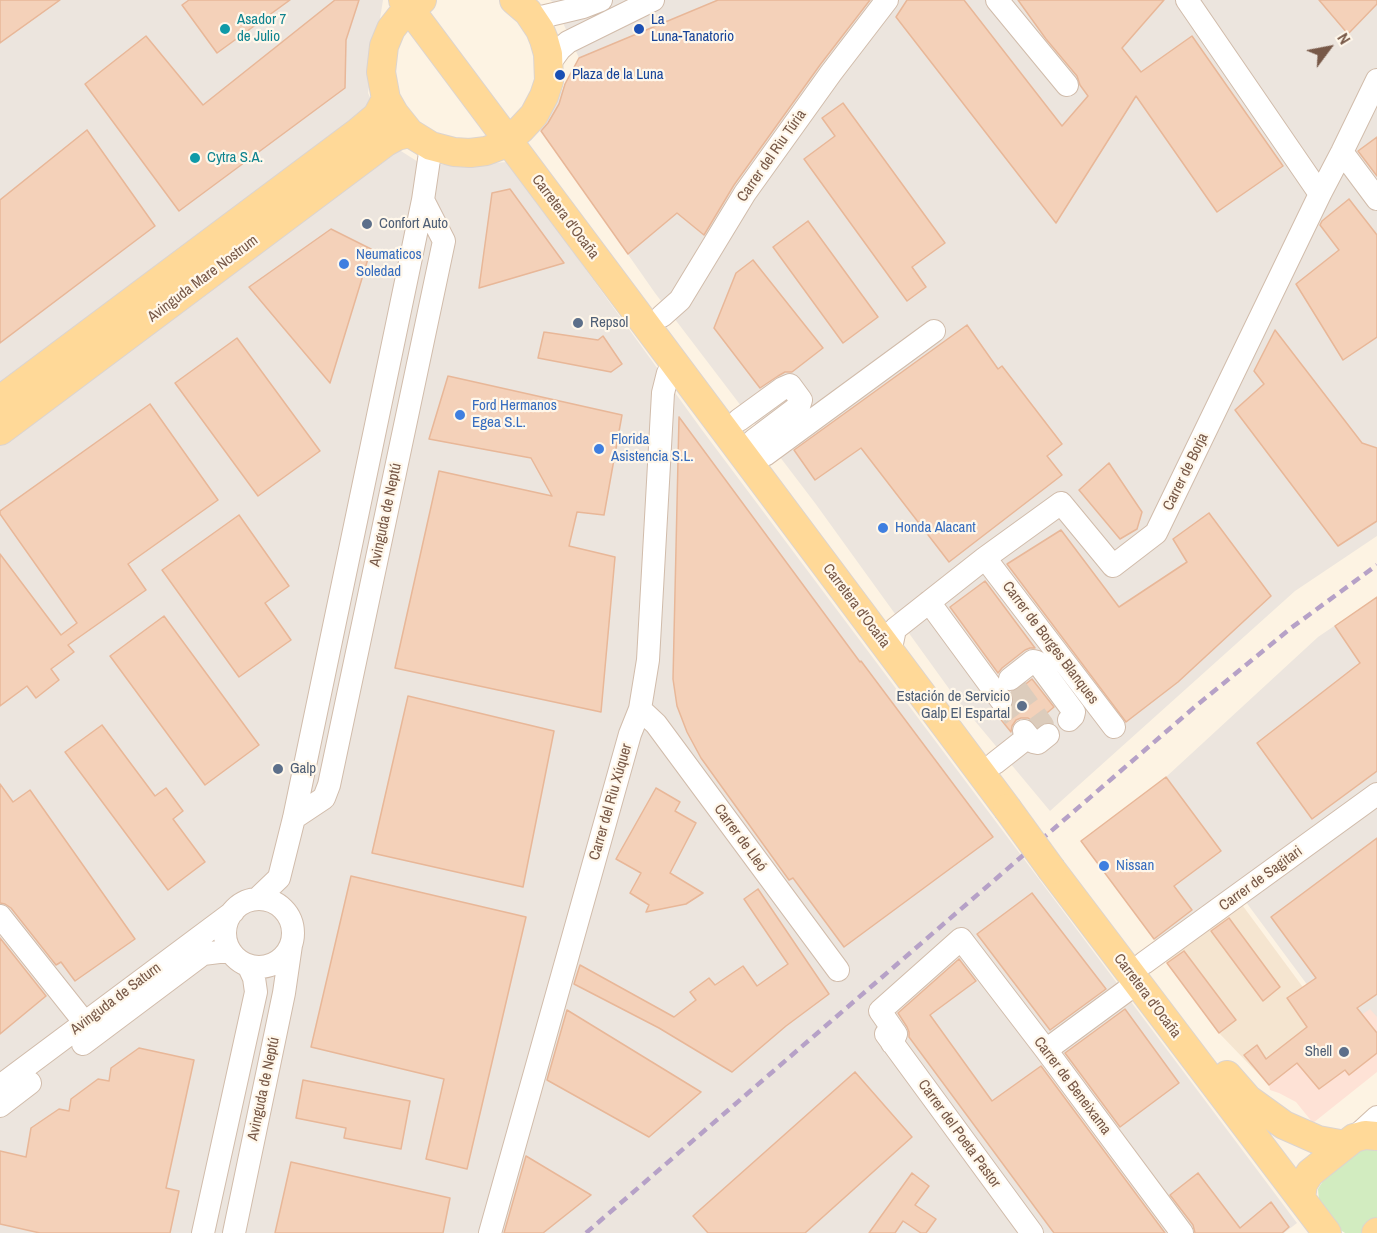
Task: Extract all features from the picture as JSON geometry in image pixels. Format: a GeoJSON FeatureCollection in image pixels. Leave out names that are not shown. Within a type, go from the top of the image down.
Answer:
{"type":"FeatureCollection","features":[{"type":"Feature","properties":{"kind":"main road"},"geometry":{"type":"LineString","coordinates":[[415,2],[391,29],[384,46],[381,72],[386,99],[394,113],[421,140],[454,152],[470,153],[486,151],[502,145],[534,115],[544,96],[549,81],[548,54],[544,40],[520,5]]}},
{"type":"Feature","properties":{"kind":"main road","name":"Carretera d'Ocaña"},"geometry":{"type":"LineString","coordinates":[[415,2],[515,134],[662,316],[753,438],[892,641],[995,763],[1014,803]]}},
{"type":"Feature","properties":{"kind":"main road","name":"Avinguda Mare Nostrum"},"geometry":{"type":"LineString","coordinates":[[2,419],[358,132],[377,116],[386,99]]}},
{"type":"Feature","properties":{"kind":"main road","name":"Carretera d'Ocaña"},"geometry":{"type":"LineString","coordinates":[[515,134],[677,366],[892,641],[1141,973],[1229,1078],[1248,1099],[1284,1125],[1300,1133],[1318,1140],[1359,1140]]}},
{"type":"Feature","properties":{"kind":"main road","name":"Avinguda Mare Nostrum"},"geometry":{"type":"LineString","coordinates":[[2,419],[386,142],[397,136],[421,140]]}},
{"type":"Feature","properties":{"kind":"main road","name":"Carretera d'Ocaña"},"geometry":{"type":"LineString","coordinates":[[1141,973],[1221,1095],[1309,1219]]}},
{"type":"Feature","properties":{"kind":"main road"},"geometry":{"type":"LineString","coordinates":[[1309,1219],[1304,1184],[1310,1173],[1359,1140]]}},
{"type":"Feature","properties":{"kind":"street"},"geometry":{"type":"LineString","coordinates":[[520,5],[583,7],[601,0]]}},
{"type":"Feature","properties":{"kind":"street"},"geometry":{"type":"LineString","coordinates":[[549,64],[568,42],[653,0]]}},
{"type":"Feature","properties":{"kind":"street","name":"Carrer del Riu Túria"},"geometry":{"type":"LineString","coordinates":[[662,316],[680,300],[745,193],[831,73],[887,0]]}},
{"type":"Feature","properties":{"kind":"street"},"geometry":{"type":"LineString","coordinates":[[997,0],[1067,85]]}},
{"type":"Feature","properties":{"kind":"street"},"geometry":{"type":"LineString","coordinates":[[1187,0],[1320,194]]}},
{"type":"Feature","properties":{"kind":"street","name":"Carrer de Borja"},"geometry":{"type":"LineString","coordinates":[[892,641],[929,602],[1061,503],[1113,566],[1156,533],[1377,80]]}},
{"type":"Feature","properties":{"kind":"street","name":"Avinguda de Neptú"},"geometry":{"type":"LineString","coordinates":[[258,899],[279,878],[294,818],[423,200],[421,140]]}},
{"type":"Feature","properties":{"kind":"street"},"geometry":{"type":"LineString","coordinates":[[1342,152],[1377,199]]}},
{"type":"Feature","properties":{"kind":"street"},"geometry":{"type":"LineString","coordinates":[[753,438],[934,331]]}},
{"type":"Feature","properties":{"kind":"street","name":"Carrer del Riu Xúquer"},"geometry":{"type":"LineString","coordinates":[[490,1233],[630,734],[640,709],[648,660],[663,393],[668,373],[677,366]]}},
{"type":"Feature","properties":{"kind":"street"},"geometry":{"type":"LineString","coordinates":[[790,385],[801,400],[799,406],[753,438],[767,400],[790,385]]}},
{"type":"Feature","properties":{"kind":"street","name":"Carrer de Borges Blanques"},"geometry":{"type":"LineString","coordinates":[[985,558],[1114,727]]}},
{"type":"Feature","properties":{"kind":"street"},"geometry":{"type":"LineString","coordinates":[[929,602],[1005,690],[1033,661],[1037,662],[1074,712],[1069,720]]}},
{"type":"Feature","properties":{"kind":"street","name":"Carrer de Lleó"},"geometry":{"type":"LineString","coordinates":[[640,709],[656,724],[838,970]]}},
{"type":"Feature","properties":{"kind":"street"},"geometry":{"type":"LineString","coordinates":[[995,763],[1034,734]]}},
{"type":"Feature","properties":{"kind":"street","name":"Carrer de Sagitari"},"geometry":{"type":"LineString","coordinates":[[1046,1050],[1141,973],[1377,794]]}},
{"type":"Feature","properties":{"kind":"street"},"geometry":{"type":"LineString","coordinates":[[258,899],[279,905],[287,913],[292,923],[293,934],[291,945],[281,959],[273,964],[257,967],[240,958],[227,942],[226,932],[233,912],[240,905],[258,899]]}},
{"type":"Feature","properties":{"kind":"street","name":"Avinguda de Saturn"},"geometry":{"type":"LineString","coordinates":[[0,1086],[10,1067],[85,1023],[233,912]]}},
{"type":"Feature","properties":{"kind":"street"},"geometry":{"type":"LineString","coordinates":[[0,916],[85,1023]]}},
{"type":"Feature","properties":{"kind":"street","name":"Carrer del Poeta Pastor"},"geometry":{"type":"LineString","coordinates":[[961,939],[880,1011],[896,1034],[889,1038],[1032,1233]]}},
{"type":"Feature","properties":{"kind":"street","name":"Carrer de Beneixama"},"geometry":{"type":"LineString","coordinates":[[961,939],[1182,1233]]}},
{"type":"Feature","properties":{"kind":"street","name":"Avinguda de Neptú"},"geometry":{"type":"LineString","coordinates":[[234,1233],[284,993],[291,945]]}},
{"type":"Feature","properties":{"kind":"street","name":"Avinguda de Saturn"},"geometry":{"type":"LineString","coordinates":[[0,1106],[203,954],[219,952],[240,958]]}},
{"type":"Feature","properties":{"kind":"street","name":"Avinguda de Neptú"},"geometry":{"type":"LineString","coordinates":[[203,1233],[256,992],[254,978],[240,958]]}},
{"type":"Feature","properties":{"kind":"street"},"geometry":{"type":"LineString","coordinates":[[1359,1140],[1377,1117]]}},
{"type":"Feature","properties":{"kind":"shaded area"},"geometry":{"type":"Polygon","coordinates":[[[0,0],[383,0],[368,93],[393,146],[423,165],[508,162],[702,430],[1297,1223],[1284,1233],[0,1233],[0,0]]]}},
{"type":"Feature","properties":{"kind":"shaded area"},"geometry":{"type":"Polygon","coordinates":[[[550,0],[1377,0],[1377,536],[1295,591],[1050,811],[955,697],[815,503],[655,293],[541,130],[579,58],[554,3],[550,0]]]}},
{"type":"Feature","properties":{"kind":"shaded area"},"geometry":{"type":"Polygon","coordinates":[[[1377,597],[1377,1017],[1370,1009],[1340,1029],[1240,894],[1162,950],[1081,841],[1166,777],[1318,637],[1377,597]]]}},
{"type":"Feature","properties":{"kind":"shaded area"},"geometry":{"type":"Polygon","coordinates":[[[1240,902],[1336,1032],[1269,1085],[1219,1033],[1162,957],[1240,902]]]}},
{"type":"Feature","properties":{"kind":"shaded area","name":"Shell"},"geometry":{"type":"Polygon","coordinates":[[[1377,1002],[1377,1072],[1313,1123],[1296,1102],[1270,1090],[1269,1085],[1377,1002]]]}},
{"type":"Feature","properties":{"kind":"green space"},"geometry":{"type":"Polygon","coordinates":[[[1370,1149],[1377,1151],[1377,1222],[1362,1233],[1345,1233],[1339,1229],[1319,1201],[1318,1189],[1324,1179],[1360,1151],[1370,1149]]]}},
{"type":"Feature","properties":{"kind":"building"},"geometry":{"type":"Polygon","coordinates":[[[0,0],[60,0],[0,43],[0,0]]]}},
{"type":"Feature","properties":{"kind":"building","name":"Asador 7 de Julio"},"geometry":{"type":"Polygon","coordinates":[[[189,0],[290,0],[217,53],[182,5],[189,0]]]}},
{"type":"Feature","properties":{"kind":"building","name":"Cytra S.A."},"geometry":{"type":"Polygon","coordinates":[[[335,0],[359,0],[346,40],[345,88],[179,211],[85,84],[146,36],[203,105],[335,0]]]}},
{"type":"Feature","properties":{"kind":"building"},"geometry":{"type":"Polygon","coordinates":[[[718,0],[870,0],[734,185],[704,235],[677,213],[628,254],[541,131],[559,104],[565,84],[579,58],[718,0]]]}},
{"type":"Feature","properties":{"kind":"building"},"geometry":{"type":"Polygon","coordinates":[[[907,0],[964,0],[1062,126],[1088,96],[1077,76],[1018,0],[1164,0],[1122,48],[1141,72],[1192,36],[1283,166],[1217,212],[1136,96],[1056,223],[896,17],[907,0]]]}},
{"type":"Feature","properties":{"kind":"building"},"geometry":{"type":"Polygon","coordinates":[[[1319,0],[1377,0],[1377,4],[1348,34],[1319,0]]]}},
{"type":"Feature","properties":{"kind":"building"},"geometry":{"type":"Polygon","coordinates":[[[843,103],[945,243],[912,267],[926,287],[907,301],[804,159],[835,136],[822,118],[843,103]]]}},
{"type":"Feature","properties":{"kind":"building"},"geometry":{"type":"Polygon","coordinates":[[[87,130],[155,226],[0,343],[0,200],[87,130]]]}},
{"type":"Feature","properties":{"kind":"building"},"geometry":{"type":"Polygon","coordinates":[[[1377,137],[1377,176],[1358,151],[1377,137]]]}},
{"type":"Feature","properties":{"kind":"building"},"geometry":{"type":"Polygon","coordinates":[[[510,189],[564,263],[479,288],[492,193],[510,189]]]}},
{"type":"Feature","properties":{"kind":"building"},"geometry":{"type":"Polygon","coordinates":[[[1349,199],[1377,235],[1377,337],[1343,360],[1296,284],[1339,250],[1320,225],[1349,199]]]}},
{"type":"Feature","properties":{"kind":"building"},"geometry":{"type":"Polygon","coordinates":[[[808,221],[878,317],[843,343],[773,247],[808,221]]]}},
{"type":"Feature","properties":{"kind":"building"},"geometry":{"type":"Polygon","coordinates":[[[331,229],[371,249],[330,383],[249,287],[331,229]]]}},
{"type":"Feature","properties":{"kind":"building"},"geometry":{"type":"Polygon","coordinates":[[[753,260],[823,348],[792,372],[785,372],[760,388],[714,328],[736,273],[753,260]]]}},
{"type":"Feature","properties":{"kind":"building"},"geometry":{"type":"Polygon","coordinates":[[[967,325],[998,369],[1002,366],[1062,444],[1047,456],[1062,475],[949,562],[861,448],[815,480],[794,450],[967,325]]]}},
{"type":"Feature","properties":{"kind":"building"},"geometry":{"type":"Polygon","coordinates":[[[1275,330],[1362,443],[1377,448],[1377,521],[1338,546],[1235,410],[1264,384],[1254,371],[1275,330]]]}},
{"type":"Feature","properties":{"kind":"building"},"geometry":{"type":"Polygon","coordinates":[[[544,332],[598,340],[603,336],[622,364],[611,372],[538,358],[544,332]]]}},
{"type":"Feature","properties":{"kind":"building"},"geometry":{"type":"Polygon","coordinates":[[[237,338],[320,451],[258,496],[175,383],[237,338]]]}},
{"type":"Feature","properties":{"kind":"building"},"geometry":{"type":"Polygon","coordinates":[[[448,376],[622,415],[604,515],[577,512],[569,546],[615,557],[601,712],[395,668],[439,471],[552,496],[531,458],[429,439],[448,376]]]}},
{"type":"Feature","properties":{"kind":"building"},"geometry":{"type":"Polygon","coordinates":[[[150,404],[218,500],[128,564],[146,590],[68,645],[74,652],[51,669],[59,680],[36,698],[27,686],[0,706],[0,554],[61,635],[77,623],[0,511],[150,404]]]}},
{"type":"Feature","properties":{"kind":"building"},"geometry":{"type":"Polygon","coordinates":[[[679,417],[993,837],[844,947],[793,878],[789,880],[701,758],[687,732],[677,706],[673,679],[679,417]]]}},
{"type":"Feature","properties":{"kind":"building"},"geometry":{"type":"Polygon","coordinates":[[[1109,463],[1142,512],[1137,529],[1120,539],[1079,490],[1109,463]]]}},
{"type":"Feature","properties":{"kind":"building"},"geometry":{"type":"Polygon","coordinates":[[[1209,513],[1271,596],[1178,682],[1126,722],[1007,564],[1061,530],[1119,607],[1187,562],[1173,539],[1209,513]]]}},
{"type":"Feature","properties":{"kind":"building"},"geometry":{"type":"Polygon","coordinates":[[[239,515],[289,586],[265,603],[291,640],[239,677],[162,570],[239,515]]]}},
{"type":"Feature","properties":{"kind":"building"},"geometry":{"type":"Polygon","coordinates":[[[985,581],[1035,648],[1025,650],[998,673],[950,607],[985,581]]]}},
{"type":"Feature","properties":{"kind":"building"},"geometry":{"type":"Polygon","coordinates":[[[1377,597],[1377,771],[1312,819],[1257,743],[1360,663],[1335,626],[1377,597]]]}},
{"type":"Feature","properties":{"kind":"building"},"geometry":{"type":"Polygon","coordinates":[[[164,616],[259,745],[205,785],[110,656],[164,616]]]}},
{"type":"Feature","properties":{"kind":"building"},"geometry":{"type":"Polygon","coordinates":[[[1032,679],[1054,707],[1035,723],[1028,718],[1016,720],[1011,732],[994,711],[1002,713],[1009,710],[1013,706],[1012,692],[1032,679]]]}},
{"type":"Feature","properties":{"kind":"building"},"geometry":{"type":"Polygon","coordinates":[[[408,696],[554,731],[523,887],[372,853],[408,696]]]}},
{"type":"Feature","properties":{"kind":"building"},"geometry":{"type":"Polygon","coordinates":[[[102,725],[155,796],[166,788],[183,811],[173,819],[205,862],[168,890],[65,752],[102,725]]]}},
{"type":"Feature","properties":{"kind":"building"},"geometry":{"type":"Polygon","coordinates":[[[1166,777],[1221,851],[1174,886],[1192,910],[1154,939],[1081,841],[1166,777]]]}},
{"type":"Feature","properties":{"kind":"building"},"geometry":{"type":"Polygon","coordinates":[[[0,784],[13,802],[30,790],[135,939],[75,981],[61,962],[56,965],[11,908],[0,903],[0,784]]]}},
{"type":"Feature","properties":{"kind":"building"},"geometry":{"type":"Polygon","coordinates":[[[656,788],[680,802],[675,811],[696,823],[670,873],[703,893],[686,904],[646,912],[649,905],[630,893],[641,873],[616,859],[656,788]]]}},
{"type":"Feature","properties":{"kind":"building"},"geometry":{"type":"Polygon","coordinates":[[[1377,838],[1377,994],[1357,1008],[1377,1033],[1377,1053],[1349,1075],[1345,1070],[1319,1089],[1297,1063],[1269,1085],[1244,1055],[1257,1045],[1266,1059],[1307,1027],[1287,998],[1316,978],[1271,917],[1377,838]]]}},
{"type":"Feature","properties":{"kind":"building"},"geometry":{"type":"Polygon","coordinates":[[[351,876],[526,917],[467,1169],[426,1159],[444,1079],[311,1047],[351,876]]]}},
{"type":"Feature","properties":{"kind":"building"},"geometry":{"type":"Polygon","coordinates":[[[758,889],[829,994],[786,1026],[732,1072],[659,1028],[574,984],[580,965],[674,1017],[696,1000],[690,992],[709,978],[715,985],[743,966],[757,986],[788,964],[744,899],[758,889]]]}},
{"type":"Feature","properties":{"kind":"building"},"geometry":{"type":"Polygon","coordinates":[[[1032,893],[1106,989],[1050,1030],[977,934],[1032,893]]]}},
{"type":"Feature","properties":{"kind":"building"},"geometry":{"type":"Polygon","coordinates":[[[1229,918],[1280,987],[1263,1001],[1211,931],[1229,918]]]}},
{"type":"Feature","properties":{"kind":"building"},"geometry":{"type":"Polygon","coordinates":[[[0,938],[46,996],[0,1034],[0,938]]]}},
{"type":"Feature","properties":{"kind":"building"},"geometry":{"type":"Polygon","coordinates":[[[1184,951],[1236,1020],[1219,1033],[1167,963],[1184,951]]]}},
{"type":"Feature","properties":{"kind":"building"},"geometry":{"type":"Polygon","coordinates":[[[959,959],[976,981],[930,1015],[992,1101],[1041,1066],[1165,1233],[1054,1233],[909,1037],[907,1027],[898,1013],[959,959]]]}},
{"type":"Feature","properties":{"kind":"building"},"geometry":{"type":"Polygon","coordinates":[[[1125,1009],[1179,1083],[1120,1127],[1065,1053],[1125,1009]]]}},
{"type":"Feature","properties":{"kind":"building"},"geometry":{"type":"Polygon","coordinates":[[[567,1010],[701,1092],[649,1137],[547,1080],[567,1010]]]}},
{"type":"Feature","properties":{"kind":"building"},"geometry":{"type":"Polygon","coordinates":[[[139,1048],[194,1060],[166,1188],[179,1191],[170,1233],[40,1233],[0,1224],[0,1151],[26,1157],[31,1128],[59,1109],[69,1111],[71,1099],[98,1079],[109,1081],[111,1068],[139,1048]]]}},
{"type":"Feature","properties":{"kind":"building"},"geometry":{"type":"Polygon","coordinates":[[[855,1072],[912,1137],[805,1233],[708,1233],[693,1216],[855,1072]]]}},
{"type":"Feature","properties":{"kind":"building"},"geometry":{"type":"Polygon","coordinates":[[[303,1080],[410,1101],[401,1149],[344,1138],[346,1128],[296,1118],[303,1080]]]}},
{"type":"Feature","properties":{"kind":"building"},"geometry":{"type":"Polygon","coordinates":[[[526,1156],[591,1195],[543,1233],[504,1233],[526,1156]]]}},
{"type":"Feature","properties":{"kind":"building"},"geometry":{"type":"Polygon","coordinates":[[[291,1162],[450,1198],[443,1233],[275,1233],[291,1162]]]}},
{"type":"Feature","properties":{"kind":"building"},"geometry":{"type":"Polygon","coordinates":[[[912,1173],[929,1186],[915,1205],[936,1219],[926,1233],[921,1233],[903,1221],[895,1233],[869,1233],[912,1173]]]}},
{"type":"Feature","properties":{"kind":"building"},"geometry":{"type":"Polygon","coordinates":[[[1198,1173],[1240,1228],[1271,1202],[1289,1227],[1282,1233],[1195,1233],[1193,1225],[1170,1195],[1198,1173]]]}},
{"type":"Feature","properties":{"kind":"tunnel"},"geometry":{"type":"LineString","coordinates":[[1016,688],[1043,725],[1028,737]]}},
{"type":"Feature","properties":{"kind":"tunnel"},"geometry":{"type":"LineString","coordinates":[[1001,700],[1024,731]]}},
{"type":"Feature","properties":{"kind":"railway"},"geometry":{"type":"LineString","coordinates":[[586,1233],[1197,705],[1291,628],[1377,565]]}},
{"type":"Feature","properties":{"kind":"place","name":"Asador 7 de Julio"},"geometry":{"type":"Point","coordinates":[225,29]}},
{"type":"Feature","properties":{"kind":"place","name":"La Luna-Tanatorio"},"geometry":{"type":"Point","coordinates":[639,29]}},
{"type":"Feature","properties":{"kind":"place","name":"Plaza de la Luna"},"geometry":{"type":"Point","coordinates":[560,75]}},
{"type":"Feature","properties":{"kind":"place","name":"Cytra S.A."},"geometry":{"type":"Point","coordinates":[195,158]}},
{"type":"Feature","properties":{"kind":"place","name":"Confort Auto"},"geometry":{"type":"Point","coordinates":[367,224]}},
{"type":"Feature","properties":{"kind":"place","name":"Neumaticos Soledad"},"geometry":{"type":"Point","coordinates":[344,264]}},
{"type":"Feature","properties":{"kind":"place","name":"Repsol"},"geometry":{"type":"Point","coordinates":[578,323]}},
{"type":"Feature","properties":{"kind":"place","name":"Ford Hermanos Egea S.L."},"geometry":{"type":"Point","coordinates":[460,415]}},
{"type":"Feature","properties":{"kind":"place","name":"Florida Asistencia S.L."},"geometry":{"type":"Point","coordinates":[599,449]}},
{"type":"Feature","properties":{"kind":"place","name":"Honda Alacant"},"geometry":{"type":"Point","coordinates":[883,528]}},
{"type":"Feature","properties":{"kind":"place","name":"Estación de Servicio Galp El Espartal"},"geometry":{"type":"Point","coordinates":[1022,706]}},
{"type":"Feature","properties":{"kind":"place","name":"Galp"},"geometry":{"type":"Point","coordinates":[278,769]}},
{"type":"Feature","properties":{"kind":"place","name":"Nissan"},"geometry":{"type":"Point","coordinates":[1104,866]}},
{"type":"Feature","properties":{"kind":"place","name":"Shell"},"geometry":{"type":"Point","coordinates":[1344,1052]}}]}
